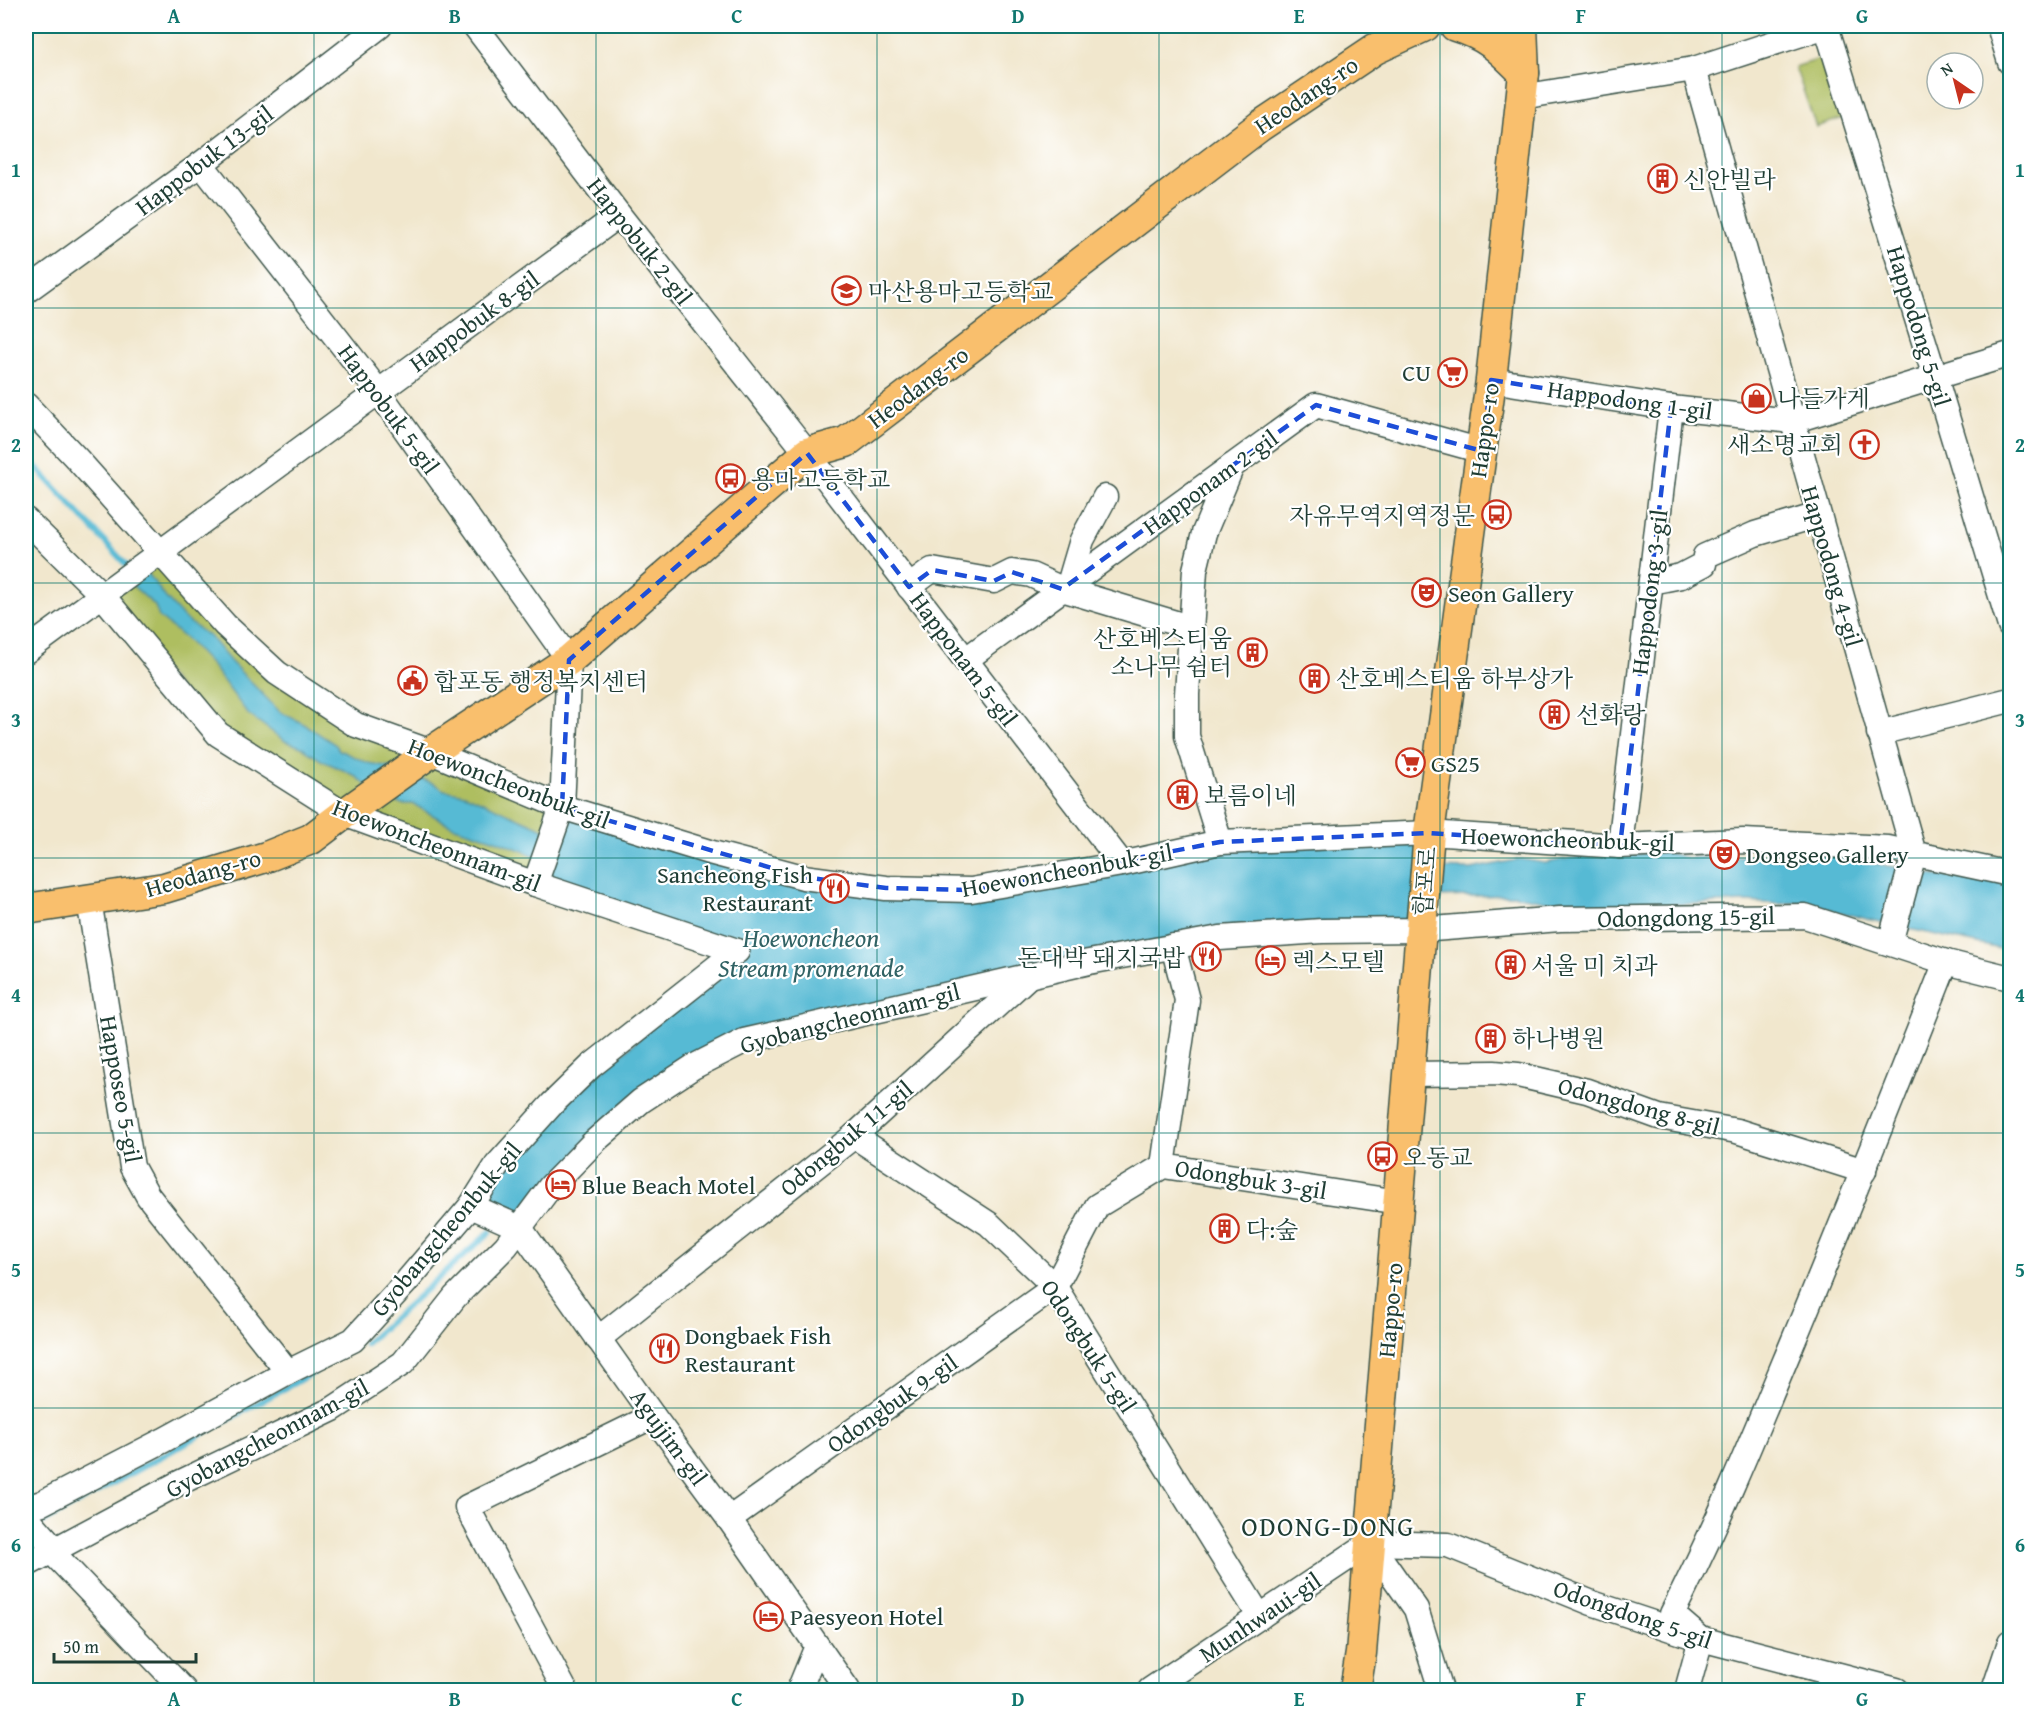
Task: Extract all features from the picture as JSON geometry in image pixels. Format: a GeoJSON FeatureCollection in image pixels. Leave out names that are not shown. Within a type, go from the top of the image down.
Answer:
{"type":"FeatureCollection","features":[{"type":"Feature","properties":{"kind":"main road","name":"Heodang-ro"},"geometry":{"type":"LineString","coordinates":[[26,909],[164,888],[266,857],[312,839],[426,755],[569,660],[807,453],[846,442],[1260,126],[1375,49],[1425,26]]}},
{"type":"Feature","properties":{"kind":"main road"},"geometry":{"type":"LineString","coordinates":[[1455,26],[1475,32],[1495,44],[1522,85]]}},
{"type":"Feature","properties":{"kind":"main road","name":"Happo-ro"},"geometry":{"type":"LineString","coordinates":[[1429,833],[1491,380],[1522,85],[1522,26]]}},
{"type":"Feature","properties":{"kind":"main road","name":"합포로"},"geometry":{"type":"LineString","coordinates":[[1420,930],[1429,833]]}},
{"type":"Feature","properties":{"kind":"main road","name":"Happo-ro"},"geometry":{"type":"LineString","coordinates":[[1355,1690],[1361,1653],[1420,930]]}},
{"type":"Feature","properties":{"kind":"street","name":"Happobuk 13-gil"},"geometry":{"type":"LineString","coordinates":[[26,291],[201,164],[380,26]]}},
{"type":"Feature","properties":{"kind":"street","name":"Happobuk 2-gil"},"geometry":{"type":"LineString","coordinates":[[475,26],[619,215],[807,453]]}},
{"type":"Feature","properties":{"kind":"street"},"geometry":{"type":"LineString","coordinates":[[1522,85],[1695,69],[1826,26]]}},
{"type":"Feature","properties":{"kind":"street","name":"Happodong 5-gil"},"geometry":{"type":"LineString","coordinates":[[1826,26],[2010,626]]}},
{"type":"Feature","properties":{"kind":"street"},"geometry":{"type":"LineString","coordinates":[[1999,26],[2010,62]]}},
{"type":"Feature","properties":{"kind":"street","name":"Happodong 4-gil"},"geometry":{"type":"LineString","coordinates":[[1695,69],[1914,854]]}},
{"type":"Feature","properties":{"kind":"street","name":"Happobuk 5-gil"},"geometry":{"type":"LineString","coordinates":[[201,164],[378,391],[569,660]]}},
{"type":"Feature","properties":{"kind":"street","name":"Happobuk 8-gil"},"geometry":{"type":"LineString","coordinates":[[105,593],[619,215]]}},
{"type":"Feature","properties":{"kind":"street","name":"Happodong 1-gil"},"geometry":{"type":"LineString","coordinates":[[1491,380],[1671,408],[1792,421],[2010,354]]}},
{"type":"Feature","properties":{"kind":"street","name":"Hoewoncheonbuk-gil"},"geometry":{"type":"LineString","coordinates":[[26,405],[78,460],[157,554],[225,625],[277,673],[356,725],[426,755],[562,807],[709,852],[803,877],[886,888],[971,890],[1122,864],[1220,842],[1429,833],[1620,846],[1743,841],[1888,848],[2010,874]]}},
{"type":"Feature","properties":{"kind":"street","name":"Happonam 2-gil"},"geometry":{"type":"LineString","coordinates":[[965,660],[1316,405],[1482,451]]}},
{"type":"Feature","properties":{"kind":"street","name":"Happodong 3-gil"},"geometry":{"type":"LineString","coordinates":[[1620,846],[1671,408]]}},
{"type":"Feature","properties":{"kind":"street","name":"Happonam 5-gil"},"geometry":{"type":"LineString","coordinates":[[807,453],[1122,864]]}},
{"type":"Feature","properties":{"kind":"street"},"geometry":{"type":"LineString","coordinates":[[1220,842],[1187,736],[1187,694],[1195,570],[1204,533],[1232,466]]}},
{"type":"Feature","properties":{"kind":"street"},"geometry":{"type":"LineString","coordinates":[[1065,587],[1082,540],[1105,497]]}},
{"type":"Feature","properties":{"kind":"street"},"geometry":{"type":"LineString","coordinates":[[1651,582],[1681,576],[1704,564],[1706,556],[1755,534],[1818,515]]}},
{"type":"Feature","properties":{"kind":"street","name":"Hoewoncheonnam-gil"},"geometry":{"type":"LineString","coordinates":[[26,520],[105,593],[218,734],[355,806],[535,884],[737,951]]}},
{"type":"Feature","properties":{"kind":"street"},"geometry":{"type":"LineString","coordinates":[[909,587],[932,570],[994,580],[1012,573],[1031,575],[1192,628]]}},
{"type":"Feature","properties":{"kind":"street"},"geometry":{"type":"LineString","coordinates":[[26,651],[105,593]]}},
{"type":"Feature","properties":{"kind":"street"},"geometry":{"type":"LineString","coordinates":[[535,884],[562,807],[569,660]]}},
{"type":"Feature","properties":{"kind":"street"},"geometry":{"type":"LineString","coordinates":[[1880,733],[2010,700]]}},
{"type":"Feature","properties":{"kind":"street"},"geometry":{"type":"LineString","coordinates":[[1890,943],[1914,854]]}},
{"type":"Feature","properties":{"kind":"street","name":"Happoseo 5-gil"},"geometry":{"type":"LineString","coordinates":[[89,900],[132,1167],[148,1196],[288,1372]]}},
{"type":"Feature","properties":{"kind":"street","name":"Odongdong 15-gil"},"geometry":{"type":"LineString","coordinates":[[1420,930],[1560,919],[1805,916],[1946,962],[2010,978]]}},
{"type":"Feature","properties":{"kind":"street","name":"Gyobangcheonnam-gil"},"geometry":{"type":"LineString","coordinates":[[26,1565],[178,1484],[333,1409],[403,1363],[455,1297],[506,1246],[550,1187],[595,1141],[641,1101],[693,1067],[744,1041],[1031,974],[1220,938],[1322,931],[1420,930]]}},
{"type":"Feature","properties":{"kind":"street"},"geometry":{"type":"LineString","coordinates":[[1163,1166],[1187,1000],[1173,946]]}},
{"type":"Feature","properties":{"kind":"street","name":"Gyobangcheonbuk-gil"},"geometry":{"type":"LineString","coordinates":[[26,1508],[42,1503],[352,1340],[408,1280],[471,1206],[497,1165],[559,1097],[591,1066],[737,951]]}},
{"type":"Feature","properties":{"kind":"street"},"geometry":{"type":"LineString","coordinates":[[1687,1690],[1701,1639],[1672,1614],[1701,1556],[1746,1455],[1864,1171],[1946,962]]}},
{"type":"Feature","properties":{"kind":"street","name":"Odongbuk 11-gil"},"geometry":{"type":"LineString","coordinates":[[598,1339],[854,1136],[1031,974]]}},
{"type":"Feature","properties":{"kind":"street","name":"Odongdong 8-gil"},"geometry":{"type":"LineString","coordinates":[[1409,1074],[1518,1075],[1587,1091],[1659,1117],[1737,1131],[1864,1171]]}},
{"type":"Feature","properties":{"kind":"street","name":"Odongbuk 5-gil"},"geometry":{"type":"LineString","coordinates":[[854,1136],[988,1224],[1055,1287],[1260,1617]]}},
{"type":"Feature","properties":{"kind":"street","name":"Odongbuk 3-gil"},"geometry":{"type":"LineString","coordinates":[[1055,1287],[1097,1206],[1163,1166],[1399,1202]]}},
{"type":"Feature","properties":{"kind":"street"},"geometry":{"type":"LineString","coordinates":[[471,1206],[520,1228]]}},
{"type":"Feature","properties":{"kind":"street","name":"Agujjim-gil"},"geometry":{"type":"LineString","coordinates":[[520,1228],[729,1519],[848,1690]]}},
{"type":"Feature","properties":{"kind":"street","name":"Odongbuk 9-gil"},"geometry":{"type":"LineString","coordinates":[[729,1519],[1055,1287]]}},
{"type":"Feature","properties":{"kind":"street"},"geometry":{"type":"LineString","coordinates":[[559,1689],[466,1507],[653,1416]]}},
{"type":"Feature","properties":{"kind":"street"},"geometry":{"type":"LineString","coordinates":[[26,1516],[54,1551],[177,1688]]}},
{"type":"Feature","properties":{"kind":"street"},"geometry":{"type":"LineString","coordinates":[[1370,1544],[1416,1609],[1441,1690]]}},
{"type":"Feature","properties":{"kind":"street","name":"Munhwaui-gil"},"geometry":{"type":"LineString","coordinates":[[1150,1690],[1370,1544]]}},
{"type":"Feature","properties":{"kind":"street","name":"Odongdong 5-gil"},"geometry":{"type":"LineString","coordinates":[[1370,1544],[1448,1545],[1592,1603],[1701,1639],[1897,1690]]}},
{"type":"Feature","properties":{"kind":"street"},"geometry":{"type":"LineString","coordinates":[[1994,1690],[2010,1642]]}},
{"type":"Feature","properties":{"kind":"street"},"geometry":{"type":"LineString","coordinates":[[799,1690],[817,1646]]}},
{"type":"Feature","properties":{"kind":"highlighted area"},"geometry":{"type":"Polygon","coordinates":[[[1491,380],[1671,408],[1620,846],[1429,833],[1220,842],[971,890],[886,888],[803,877],[562,807],[569,660],[807,453],[909,587],[932,570],[994,581],[1012,572],[1062,589],[1316,405],[1482,451],[1491,380]]]}},
{"type":"Feature","properties":{"kind":"green space"},"geometry":{"type":"Polygon","coordinates":[[[1831,55],[1849,116],[1816,127],[1795,67],[1831,55]]]}},
{"type":"Feature","properties":{"kind":"green space"},"geometry":{"type":"Polygon","coordinates":[[[160,551],[302,690],[562,807],[535,884],[344,814],[218,734],[102,595],[160,551]]]}},
{"type":"Feature","properties":{"kind":"water","name":"Hoewoncheon Stream promenade"},"geometry":{"type":"Polygon","coordinates":[[[142,565],[185,619],[210,637],[280,712],[304,724],[336,745],[339,750],[368,763],[391,767],[435,784],[444,790],[465,794],[552,833],[562,807],[788,874],[971,890],[1220,842],[1429,833],[1426,868],[1471,869],[1521,859],[1545,863],[1571,858],[1666,852],[1689,858],[1722,855],[1789,859],[1831,856],[1895,867],[1919,874],[1971,879],[1991,877],[2010,888],[2010,951],[1891,925],[1835,911],[1811,902],[1602,907],[1559,904],[1514,895],[1434,897],[1420,930],[1220,938],[744,1041],[641,1101],[520,1228],[471,1206],[497,1165],[737,952],[535,884],[543,859],[452,826],[413,804],[402,804],[390,799],[354,775],[321,760],[304,748],[285,741],[248,714],[212,666],[187,640],[159,617],[155,606],[131,584],[142,565]]]}},
{"type":"Feature","properties":{"kind":"waterway"},"geometry":{"type":"LineString","coordinates":[[26,456],[129,568]]}},
{"type":"Feature","properties":{"kind":"waterway"},"geometry":{"type":"LineString","coordinates":[[365,1344],[490,1232]]}},
{"type":"Feature","properties":{"kind":"waterway"},"geometry":{"type":"LineString","coordinates":[[39,1524],[314,1372]]}},
{"type":"Feature","properties":{"kind":"place","name":"신안빌라"},"geometry":{"type":"Point","coordinates":[1662,179]}},
{"type":"Feature","properties":{"kind":"place","name":"마산용마고등학교"},"geometry":{"type":"Point","coordinates":[847,291]}},
{"type":"Feature","properties":{"kind":"place","name":"CU"},"geometry":{"type":"Point","coordinates":[1452,372]}},
{"type":"Feature","properties":{"kind":"place","name":"나들가게"},"geometry":{"type":"Point","coordinates":[1756,398]}},
{"type":"Feature","properties":{"kind":"place","name":"새소명교회"},"geometry":{"type":"Point","coordinates":[1864,444]}},
{"type":"Feature","properties":{"kind":"place","name":"용마고등학교"},"geometry":{"type":"Point","coordinates":[730,479]}},
{"type":"Feature","properties":{"kind":"place","name":"자유무역지역정문"},"geometry":{"type":"Point","coordinates":[1496,515]}},
{"type":"Feature","properties":{"kind":"place","name":"Seon Gallery"},"geometry":{"type":"Point","coordinates":[1427,593]}},
{"type":"Feature","properties":{"kind":"place","name":"산호베스티움 소나무 쉼터"},"geometry":{"type":"Point","coordinates":[1253,652]}},
{"type":"Feature","properties":{"kind":"place","name":"산호베스티움 하부상가"},"geometry":{"type":"Point","coordinates":[1315,678]}},
{"type":"Feature","properties":{"kind":"place","name":"합포동 행정복지센터"},"geometry":{"type":"Point","coordinates":[413,681]}},
{"type":"Feature","properties":{"kind":"place","name":"선화랑"},"geometry":{"type":"Point","coordinates":[1555,714]}},
{"type":"Feature","properties":{"kind":"place","name":"GS25"},"geometry":{"type":"Point","coordinates":[1410,763]}},
{"type":"Feature","properties":{"kind":"place","name":"보름이네"},"geometry":{"type":"Point","coordinates":[1183,795]}},
{"type":"Feature","properties":{"kind":"place","name":"Dongseo Gallery"},"geometry":{"type":"Point","coordinates":[1725,854]}},
{"type":"Feature","properties":{"kind":"place","name":"Sancheong Fish Restaurant"},"geometry":{"type":"Point","coordinates":[834,888]}},
{"type":"Feature","properties":{"kind":"place","name":"돈대박 돼지국밥"},"geometry":{"type":"Point","coordinates":[1206,957]}},
{"type":"Feature","properties":{"kind":"place","name":"렉스모텔"},"geometry":{"type":"Point","coordinates":[1271,961]}},
{"type":"Feature","properties":{"kind":"place","name":"서울 미 치과"},"geometry":{"type":"Point","coordinates":[1510,965]}},
{"type":"Feature","properties":{"kind":"place","name":"하나병원"},"geometry":{"type":"Point","coordinates":[1491,1038]}},
{"type":"Feature","properties":{"kind":"place","name":"오동교"},"geometry":{"type":"Point","coordinates":[1382,1157]}},
{"type":"Feature","properties":{"kind":"place","name":"Blue Beach Motel"},"geometry":{"type":"Point","coordinates":[561,1185]}},
{"type":"Feature","properties":{"kind":"place","name":"다:숲"},"geometry":{"type":"Point","coordinates":[1225,1229]}},
{"type":"Feature","properties":{"kind":"place","name":"Dongbaek Fish Restaurant"},"geometry":{"type":"Point","coordinates":[664,1349]}},
{"type":"Feature","properties":{"kind":"place","name":"Paesyeon Hotel"},"geometry":{"type":"Point","coordinates":[769,1616]}},
{"type":"Feature","properties":{"kind":"district","name":"ODONG-DONG"},"geometry":{"type":"Point","coordinates":[1328,1526]}}]}
